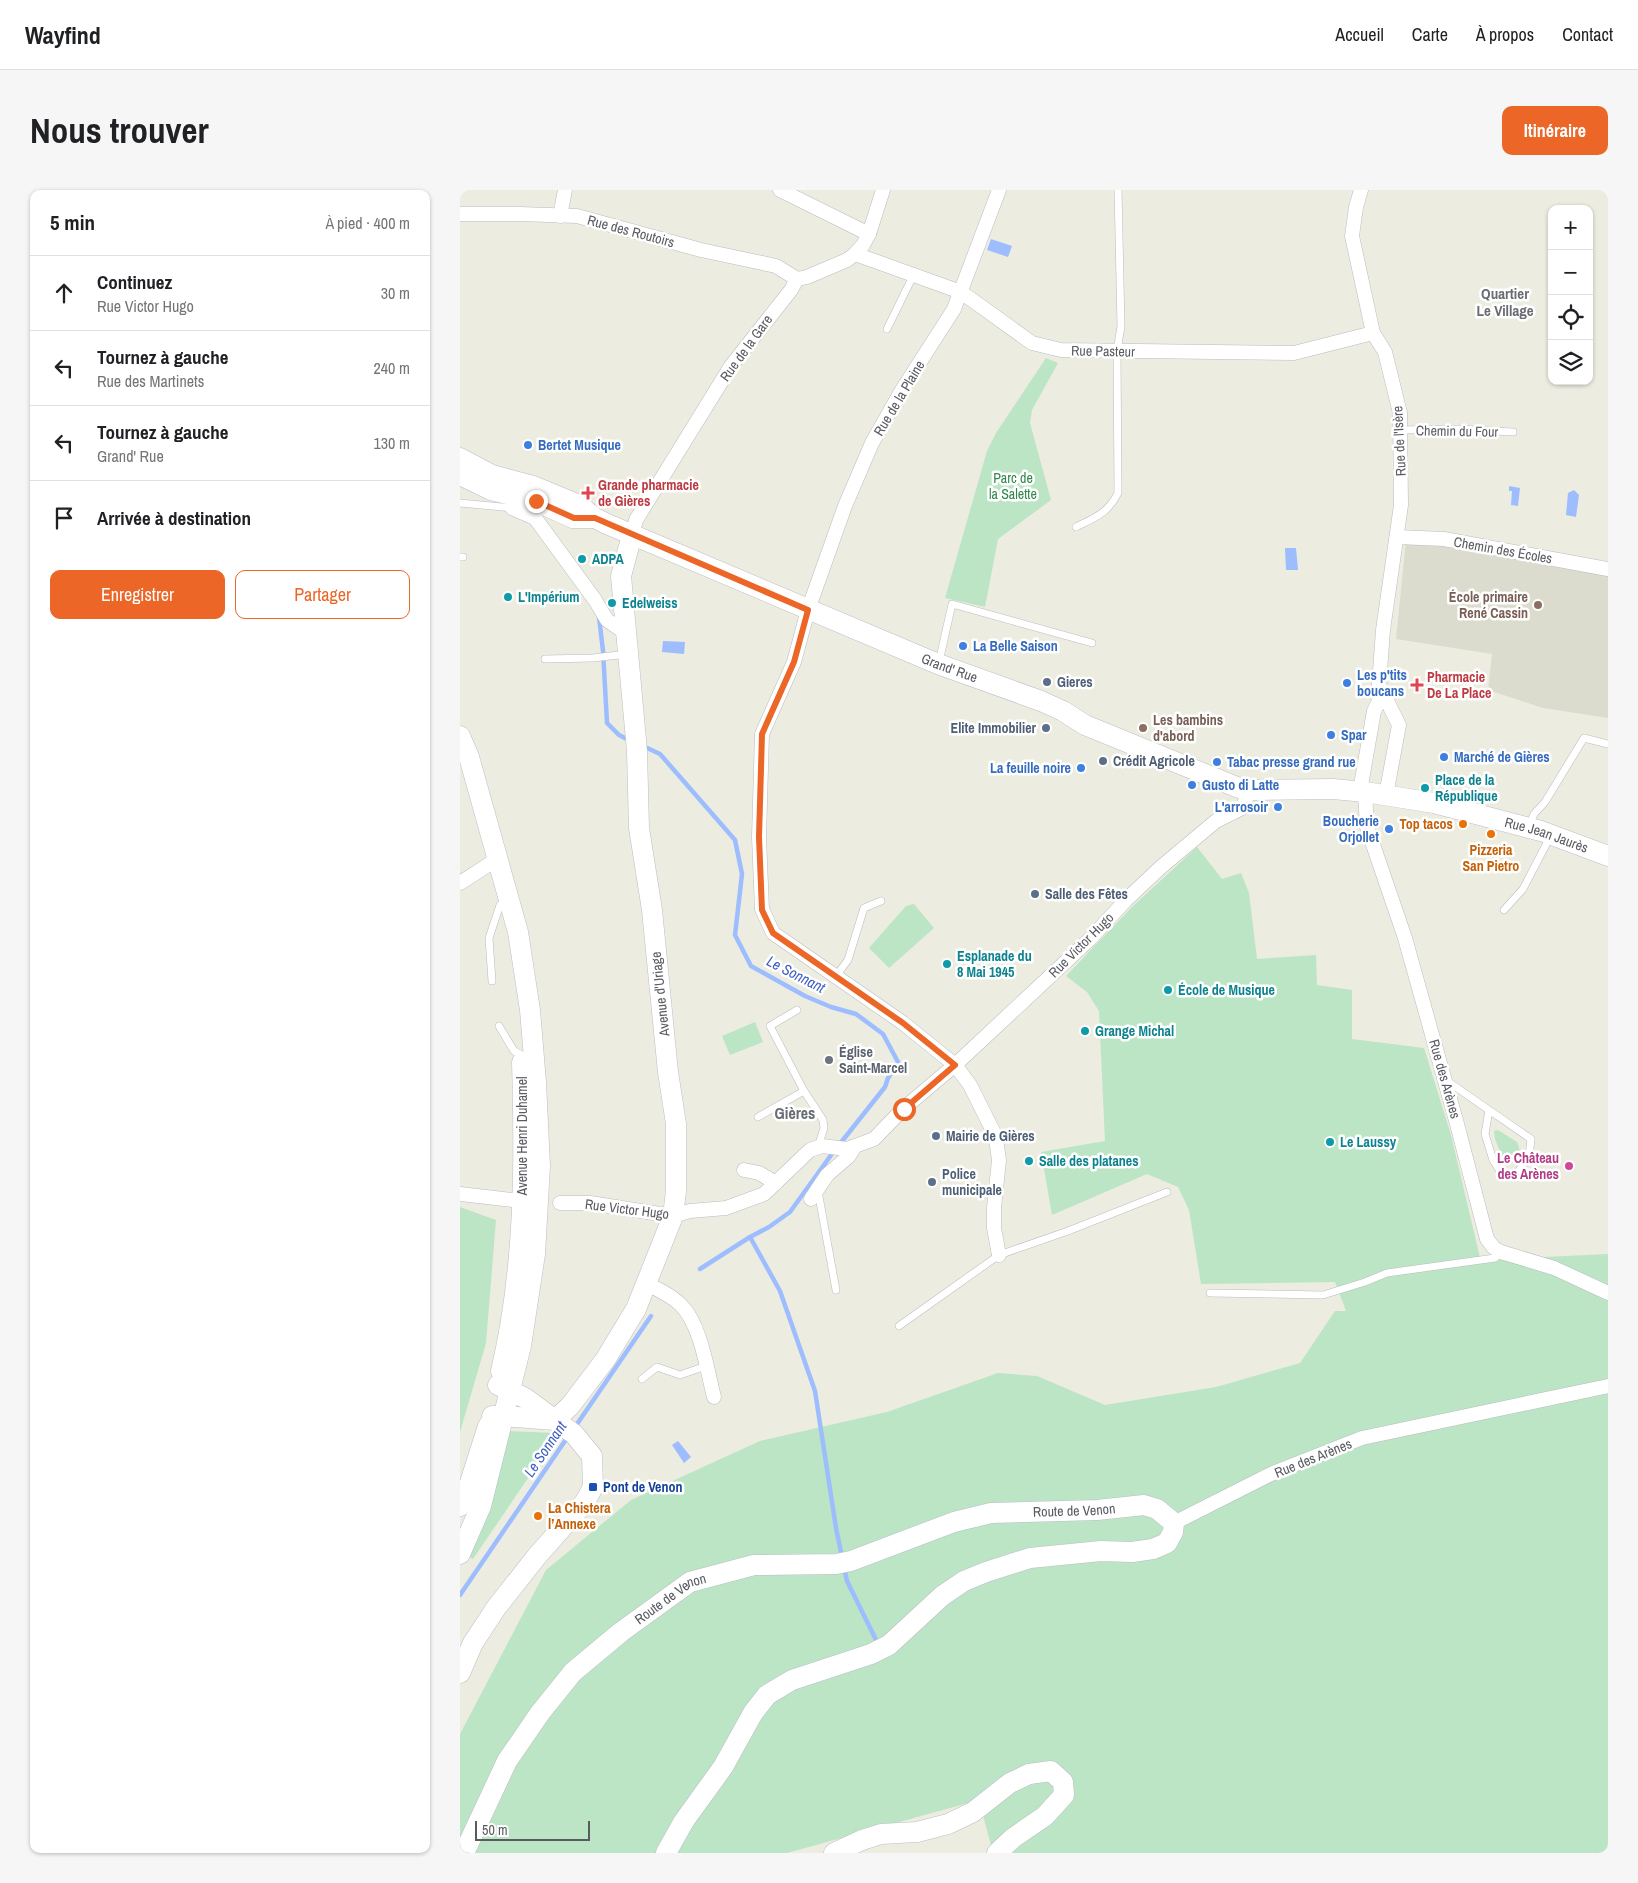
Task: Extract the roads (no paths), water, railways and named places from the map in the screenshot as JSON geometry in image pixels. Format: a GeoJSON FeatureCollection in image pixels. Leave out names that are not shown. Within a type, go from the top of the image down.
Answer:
{"type":"FeatureCollection","features":[{"type":"Feature","properties":{"kind":"street"},"geometry":{"type":"LineString","coordinates":[[560,216],[565,190]]}},
{"type":"Feature","properties":{"kind":"street"},"geometry":{"type":"LineString","coordinates":[[780,190],[869,234]]}},
{"type":"Feature","properties":{"kind":"street"},"geometry":{"type":"LineString","coordinates":[[797,279],[807,277],[847,260],[855,254],[869,234],[883,190]]}},
{"type":"Feature","properties":{"kind":"street","name":"Rue de la Plaine"},"geometry":{"type":"LineString","coordinates":[[999,1255],[994,1228],[994,1208],[1000,1160],[995,1135],[970,1084],[955,1065],[903,1023],[773,933],[762,910],[759,837],[762,734],[794,662],[808,610],[845,506],[872,443],[902,390],[954,310],[1000,190]]}},
{"type":"Feature","properties":{"kind":"street","name":"Rue de l'Isère"},"geometry":{"type":"LineString","coordinates":[[1361,190],[1356,207],[1352,236],[1373,333],[1385,352],[1400,414],[1401,505],[1383,630],[1379,685],[1398,725],[1386,795]]}},
{"type":"Feature","properties":{"kind":"street","name":"Rue des Routoirs"},"geometry":{"type":"LineString","coordinates":[[460,214],[577,216],[701,250],[776,266],[797,279]]}},
{"type":"Feature","properties":{"kind":"street","name":"Rue Pasteur"},"geometry":{"type":"LineString","coordinates":[[855,254],[961,292],[1032,344],[1044,348],[1061,350],[1294,353],[1373,333]]}},
{"type":"Feature","properties":{"kind":"street","name":"Rue de la Gare"},"geometry":{"type":"LineString","coordinates":[[632,535],[636,520],[731,366],[791,290],[797,279]]}},
{"type":"Feature","properties":{"kind":"street","name":"Grand' Rue"},"geometry":{"type":"LineString","coordinates":[[460,458],[492,475],[533,486],[579,505],[595,518],[632,535],[808,610],[938,664],[1041,701],[1063,711],[1085,725],[1239,788],[1250,790],[1334,789],[1386,795]]}},
{"type":"Feature","properties":{"kind":"street","name":"Grand' Rue"},"geometry":{"type":"LineString","coordinates":[[460,476],[520,504],[574,518],[595,518]]}},
{"type":"Feature","properties":{"kind":"street"},"geometry":{"type":"LineString","coordinates":[[520,504],[535,518],[594,600],[623,648]]}},
{"type":"Feature","properties":{"kind":"street","name":"Avenue d'Uriage"},"geometry":{"type":"LineString","coordinates":[[567,1428],[570,1406],[605,1360],[636,1309],[644,1283],[673,1216],[677,1175],[676,1124],[668,1072],[652,910],[639,828],[635,722],[623,648],[621,576],[632,535]]}},
{"type":"Feature","properties":{"kind":"street","name":"Chemin des Écoles"},"geometry":{"type":"LineString","coordinates":[[1397,537],[1444,539],[1608,569]]}},
{"type":"Feature","properties":{"kind":"street"},"geometry":{"type":"LineString","coordinates":[[1363,791],[1374,711],[1379,701],[1385,698]]}},
{"type":"Feature","properties":{"kind":"street","name":"Avenue Henri Duhamel"},"geometry":{"type":"LineString","coordinates":[[460,736],[469,757],[518,932],[530,1010],[540,1166],[530,1202]]}},
{"type":"Feature","properties":{"kind":"street","name":"Avenue Henri Duhamel"},"geometry":{"type":"LineString","coordinates":[[460,765],[491,862],[504,920],[522,1056],[524,1160],[535,1254],[521,1346],[504,1387],[497,1416],[460,1506]]}},
{"type":"Feature","properties":{"kind":"street","name":"Rue Victor Hugo"},"geometry":{"type":"LineString","coordinates":[[851,1148],[874,1139],[904,1109],[955,1065],[1090,939],[1160,867],[1216,821],[1242,808],[1250,790]]}},
{"type":"Feature","properties":{"kind":"street","name":"Rue des Arènes"},"geometry":{"type":"LineString","coordinates":[[1363,791],[1367,827],[1405,938],[1487,1239],[1494,1248],[1501,1252]]}},
{"type":"Feature","properties":{"kind":"street","name":"Rue Jean Jaurès"},"geometry":{"type":"LineString","coordinates":[[1386,795],[1434,803],[1529,827],[1608,856]]}},
{"type":"Feature","properties":{"kind":"street"},"geometry":{"type":"LineString","coordinates":[[460,883],[491,862]]}},
{"type":"Feature","properties":{"kind":"street"},"geometry":{"type":"LineString","coordinates":[[814,1194],[827,1175],[849,1156],[851,1148],[820,1146]]}},
{"type":"Feature","properties":{"kind":"street","name":"Rue Victor Hugo"},"geometry":{"type":"LineString","coordinates":[[560,1203],[590,1203],[673,1216],[690,1210],[726,1208],[764,1194],[810,1150],[820,1146]]}},
{"type":"Feature","properties":{"kind":"street"},"geometry":{"type":"LineString","coordinates":[[744,1170],[759,1173],[776,1183]]}},
{"type":"Feature","properties":{"kind":"street"},"geometry":{"type":"LineString","coordinates":[[460,1194],[530,1202]]}},
{"type":"Feature","properties":{"kind":"street"},"geometry":{"type":"LineString","coordinates":[[1501,1252],[1554,1268],[1608,1293]]}},
{"type":"Feature","properties":{"kind":"street"},"geometry":{"type":"LineString","coordinates":[[644,1283],[667,1294],[682,1306],[689,1316],[698,1335],[714,1397]]}},
{"type":"Feature","properties":{"kind":"street","name":"Rue des Arènes"},"geometry":{"type":"LineString","coordinates":[[1174,1523],[1271,1474],[1362,1438],[1608,1386]]}},
{"type":"Feature","properties":{"kind":"street"},"geometry":{"type":"LineString","coordinates":[[460,1673],[473,1644],[496,1608],[537,1556],[585,1502],[593,1487],[592,1456],[567,1428],[526,1398],[504,1387]]}},
{"type":"Feature","properties":{"kind":"street"},"geometry":{"type":"LineString","coordinates":[[460,1554],[481,1506],[497,1416],[567,1428]]}},
{"type":"Feature","properties":{"kind":"street","name":"Route de Venon"},"geometry":{"type":"LineString","coordinates":[[464,1853],[507,1761],[540,1713],[573,1672],[621,1632],[690,1582],[754,1565],[843,1562],[954,1522],[991,1513],[1097,1510],[1144,1505],[1157,1509],[1174,1523]]}},
{"type":"Feature","properties":{"kind":"street"},"geometry":{"type":"LineString","coordinates":[[666,1853],[684,1821],[723,1767],[753,1713],[767,1694],[792,1680],[871,1654],[889,1645],[942,1596],[964,1580],[1030,1558],[1101,1551],[1132,1552],[1153,1549],[1167,1543],[1174,1523]]}},
{"type":"Feature","properties":{"kind":"street"},"geometry":{"type":"LineString","coordinates":[[834,1853],[862,1840],[881,1834],[917,1832],[948,1824],[973,1812],[1010,1783],[1029,1774],[1051,1771],[1063,1782],[1064,1795],[1045,1816],[999,1851]]}},
{"type":"Feature","properties":{"kind":"lane"},"geometry":{"type":"LineString","coordinates":[[1076,527],[1102,514],[1112,504],[1118,493],[1117,351],[1121,326],[1118,190]]}},
{"type":"Feature","properties":{"kind":"lane"},"geometry":{"type":"LineString","coordinates":[[887,329],[913,276]]}},
{"type":"Feature","properties":{"kind":"lane","name":"Chemin du Four"},"geometry":{"type":"LineString","coordinates":[[1400,430],[1457,429],[1513,432]]}},
{"type":"Feature","properties":{"kind":"lane"},"geometry":{"type":"LineString","coordinates":[[460,504],[520,504]]}},
{"type":"Feature","properties":{"kind":"lane"},"geometry":{"type":"LineString","coordinates":[[938,664],[952,604],[1092,642]]}},
{"type":"Feature","properties":{"kind":"lane"},"geometry":{"type":"LineString","coordinates":[[545,659],[593,658],[623,648]]}},
{"type":"Feature","properties":{"kind":"lane"},"geometry":{"type":"LineString","coordinates":[[1529,827],[1534,814],[1545,802],[1584,738],[1608,744]]}},
{"type":"Feature","properties":{"kind":"lane"},"geometry":{"type":"LineString","coordinates":[[1504,910],[1523,889],[1552,835]]}},
{"type":"Feature","properties":{"kind":"lane"},"geometry":{"type":"LineString","coordinates":[[836,976],[848,960],[864,908],[881,901]]}},
{"type":"Feature","properties":{"kind":"lane"},"geometry":{"type":"LineString","coordinates":[[492,981],[489,938],[500,905]]}},
{"type":"Feature","properties":{"kind":"lane"},"geometry":{"type":"LineString","coordinates":[[797,1010],[770,1026],[804,1091],[823,1120],[824,1128],[820,1146]]}},
{"type":"Feature","properties":{"kind":"lane"},"geometry":{"type":"LineString","coordinates":[[499,1026],[514,1051],[522,1056]]}},
{"type":"Feature","properties":{"kind":"lane"},"geometry":{"type":"LineString","coordinates":[[1445,1080],[1489,1110],[1531,1139],[1529,1158],[1517,1173],[1502,1174],[1493,1160],[1485,1134],[1489,1110]]}},
{"type":"Feature","properties":{"kind":"lane"},"geometry":{"type":"LineString","coordinates":[[758,1117],[804,1091]]}},
{"type":"Feature","properties":{"kind":"lane"},"geometry":{"type":"LineString","coordinates":[[899,1326],[999,1255],[1068,1231],[1167,1192]]}},
{"type":"Feature","properties":{"kind":"lane"},"geometry":{"type":"LineString","coordinates":[[814,1194],[836,1290]]}},
{"type":"Feature","properties":{"kind":"lane"},"geometry":{"type":"LineString","coordinates":[[1210,1293],[1322,1295],[1366,1282],[1387,1273],[1495,1258],[1501,1252]]}},
{"type":"Feature","properties":{"kind":"lane"},"geometry":{"type":"LineString","coordinates":[[642,1379],[657,1367],[680,1375],[706,1366]]}},
{"type":"Feature","properties":{"kind":"water"},"geometry":{"type":"Polygon","coordinates":[[[991,239],[1012,246],[1008,257],[987,250],[991,239]]]}},
{"type":"Feature","properties":{"kind":"water"},"geometry":{"type":"Polygon","coordinates":[[[1509,486],[1520,488],[1518,506],[1511,505],[1512,491],[1509,491],[1509,486]]]}},
{"type":"Feature","properties":{"kind":"water"},"geometry":{"type":"Polygon","coordinates":[[[1574,490],[1579,495],[1576,517],[1566,515],[1568,493],[1574,490]]]}},
{"type":"Feature","properties":{"kind":"water"},"geometry":{"type":"Polygon","coordinates":[[[1285,548],[1296,548],[1298,570],[1286,570],[1285,548]]]}},
{"type":"Feature","properties":{"kind":"water"},"geometry":{"type":"Polygon","coordinates":[[[663,641],[685,642],[684,654],[662,652],[663,641]]]}},
{"type":"Feature","properties":{"kind":"water"},"geometry":{"type":"Polygon","coordinates":[[[678,1441],[691,1457],[684,1463],[672,1445],[678,1441]]]}},
{"type":"Feature","properties":{"kind":"waterway","name":"Le Sonnant"},"geometry":{"type":"LineString","coordinates":[[599,617],[607,723],[619,735],[629,740]]}},
{"type":"Feature","properties":{"kind":"waterway","name":"Le Sonnant"},"geometry":{"type":"LineString","coordinates":[[643,746],[660,754],[735,840],[742,874],[735,935],[751,966],[805,996],[831,1007],[856,1014],[883,1034],[898,1062],[885,1087],[839,1145]]}},
{"type":"Feature","properties":{"kind":"waterway","name":"Le Sonnant"},"geometry":{"type":"LineString","coordinates":[[700,1269],[790,1212],[834,1151]]}},
{"type":"Feature","properties":{"kind":"waterway"},"geometry":{"type":"LineString","coordinates":[[750,1237],[780,1291],[815,1391],[842,1557]]}},
{"type":"Feature","properties":{"kind":"waterway","name":"Le Sonnant"},"geometry":{"type":"LineString","coordinates":[[575,1427],[651,1316]]}},
{"type":"Feature","properties":{"kind":"waterway","name":"Le Sonnant"},"geometry":{"type":"LineString","coordinates":[[460,1595],[569,1435]]}},
{"type":"Feature","properties":{"kind":"waterway"},"geometry":{"type":"LineString","coordinates":[[844,1567],[847,1581],[878,1644]]}},
{"type":"Feature","properties":{"kind":"place","name":"Bertet Musique"},"geometry":{"type":"Point","coordinates":[528,445]}},
{"type":"Feature","properties":{"kind":"place","name":"Grande pharmacie de Gières"},"geometry":{"type":"Point","coordinates":[588,493]}},
{"type":"Feature","properties":{"kind":"place","name":"ADPA"},"geometry":{"type":"Point","coordinates":[582,559]}},
{"type":"Feature","properties":{"kind":"place","name":"L'Impérium"},"geometry":{"type":"Point","coordinates":[508,597]}},
{"type":"Feature","properties":{"kind":"place","name":"Edelweiss"},"geometry":{"type":"Point","coordinates":[612,603]}},
{"type":"Feature","properties":{"kind":"place","name":"École primaire René Cassin"},"geometry":{"type":"Point","coordinates":[1538,605]}},
{"type":"Feature","properties":{"kind":"place","name":"La Belle Saison"},"geometry":{"type":"Point","coordinates":[963,646]}},
{"type":"Feature","properties":{"kind":"place","name":"Gieres"},"geometry":{"type":"Point","coordinates":[1047,682]}},
{"type":"Feature","properties":{"kind":"place","name":"Les p'tits boucans"},"geometry":{"type":"Point","coordinates":[1347,683]}},
{"type":"Feature","properties":{"kind":"place","name":"Pharmacie De La Place"},"geometry":{"type":"Point","coordinates":[1417,685]}},
{"type":"Feature","properties":{"kind":"place","name":"Elite Immobilier"},"geometry":{"type":"Point","coordinates":[1046,728]}},
{"type":"Feature","properties":{"kind":"place","name":"Les bambins d'abord"},"geometry":{"type":"Point","coordinates":[1143,728]}},
{"type":"Feature","properties":{"kind":"place","name":"Spar"},"geometry":{"type":"Point","coordinates":[1331,735]}},
{"type":"Feature","properties":{"kind":"place","name":"Marché de Gières"},"geometry":{"type":"Point","coordinates":[1444,757]}},
{"type":"Feature","properties":{"kind":"place","name":"Crédit Agricole"},"geometry":{"type":"Point","coordinates":[1103,761]}},
{"type":"Feature","properties":{"kind":"place","name":"Tabac presse grand rue"},"geometry":{"type":"Point","coordinates":[1217,762]}},
{"type":"Feature","properties":{"kind":"place","name":"La feuille noire"},"geometry":{"type":"Point","coordinates":[1081,768]}},
{"type":"Feature","properties":{"kind":"place","name":"Gusto di Latte"},"geometry":{"type":"Point","coordinates":[1192,785]}},
{"type":"Feature","properties":{"kind":"place","name":"Place de la République"},"geometry":{"type":"Point","coordinates":[1425,788]}},
{"type":"Feature","properties":{"kind":"place","name":"L'arrosoir"},"geometry":{"type":"Point","coordinates":[1278,807]}},
{"type":"Feature","properties":{"kind":"place","name":"Top tacos"},"geometry":{"type":"Point","coordinates":[1463,824]}},
{"type":"Feature","properties":{"kind":"place","name":"Boucherie Orjollet"},"geometry":{"type":"Point","coordinates":[1389,829]}},
{"type":"Feature","properties":{"kind":"place","name":"Pizzeria San Pietro"},"geometry":{"type":"Point","coordinates":[1491,834]}},
{"type":"Feature","properties":{"kind":"place","name":"Salle des Fêtes"},"geometry":{"type":"Point","coordinates":[1035,894]}},
{"type":"Feature","properties":{"kind":"place","name":"Esplanade du 8 Mai 1945"},"geometry":{"type":"Point","coordinates":[947,964]}},
{"type":"Feature","properties":{"kind":"place","name":"École de Musique"},"geometry":{"type":"Point","coordinates":[1168,990]}},
{"type":"Feature","properties":{"kind":"place","name":"Grange Michal"},"geometry":{"type":"Point","coordinates":[1085,1031]}},
{"type":"Feature","properties":{"kind":"place","name":"Église Saint-Marcel"},"geometry":{"type":"Point","coordinates":[829,1060]}},
{"type":"Feature","properties":{"kind":"place","name":"Mairie de Gières"},"geometry":{"type":"Point","coordinates":[936,1136]}},
{"type":"Feature","properties":{"kind":"place","name":"Le Laussy"},"geometry":{"type":"Point","coordinates":[1330,1142]}},
{"type":"Feature","properties":{"kind":"place","name":"Salle des platanes"},"geometry":{"type":"Point","coordinates":[1029,1161]}},
{"type":"Feature","properties":{"kind":"place","name":"Le Château des Arènes"},"geometry":{"type":"Point","coordinates":[1569,1166]}},
{"type":"Feature","properties":{"kind":"place","name":"Police municipale"},"geometry":{"type":"Point","coordinates":[932,1182]}},
{"type":"Feature","properties":{"kind":"place","name":"Pont de Venon"},"geometry":{"type":"Point","coordinates":[593,1487]}},
{"type":"Feature","properties":{"kind":"place","name":"La Chistera l’Annexe"},"geometry":{"type":"Point","coordinates":[538,1516]}},
{"type":"Feature","properties":{"kind":"district","name":"Quartier Le Village"},"geometry":{"type":"Point","coordinates":[1505,302]}},
{"type":"Feature","properties":{"kind":"district","name":"Gières"},"geometry":{"type":"Point","coordinates":[795,1113]}},
{"type":"Feature","properties":{"kind":"park label","name":"Parc de la Salette"},"geometry":{"type":"Point","coordinates":[1013,486]}}]}
